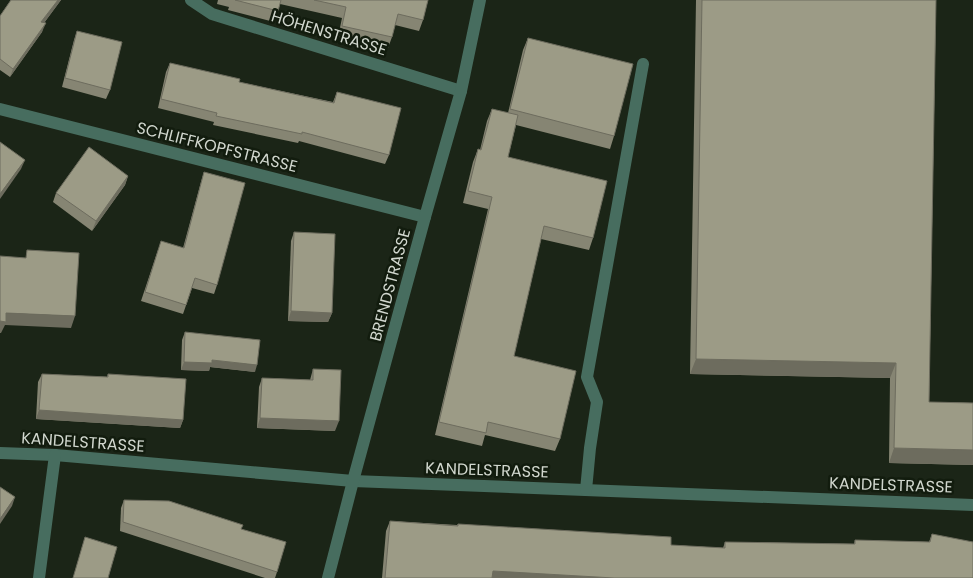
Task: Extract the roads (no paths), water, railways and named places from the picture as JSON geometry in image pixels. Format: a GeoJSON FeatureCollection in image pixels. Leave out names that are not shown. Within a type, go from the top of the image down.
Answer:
{"type":"FeatureCollection","features":[{"type":"Feature","properties":{"kind":"street","name":"HÖHENSTRASSE"},"geometry":{"type":"LineString","coordinates":[[191,0],[212,14],[461,91]]}},
{"type":"Feature","properties":{"kind":"street","name":"BRENDSTRASSE"},"geometry":{"type":"LineString","coordinates":[[328,578],[425,217],[461,91],[480,0]]}},
{"type":"Feature","properties":{"kind":"street"},"geometry":{"type":"LineString","coordinates":[[586,490],[597,402],[587,377],[643,64]]}},
{"type":"Feature","properties":{"kind":"street","name":"SCHLIFFKOPFSTRASSE"},"geometry":{"type":"LineString","coordinates":[[0,109],[425,217]]}},
{"type":"Feature","properties":{"kind":"street","name":"KANDELSTRASSE"},"geometry":{"type":"LineString","coordinates":[[0,454],[56,455],[353,481],[973,505]]}},
{"type":"Feature","properties":{"kind":"street"},"geometry":{"type":"LineString","coordinates":[[39,578],[56,455]]}}]}
